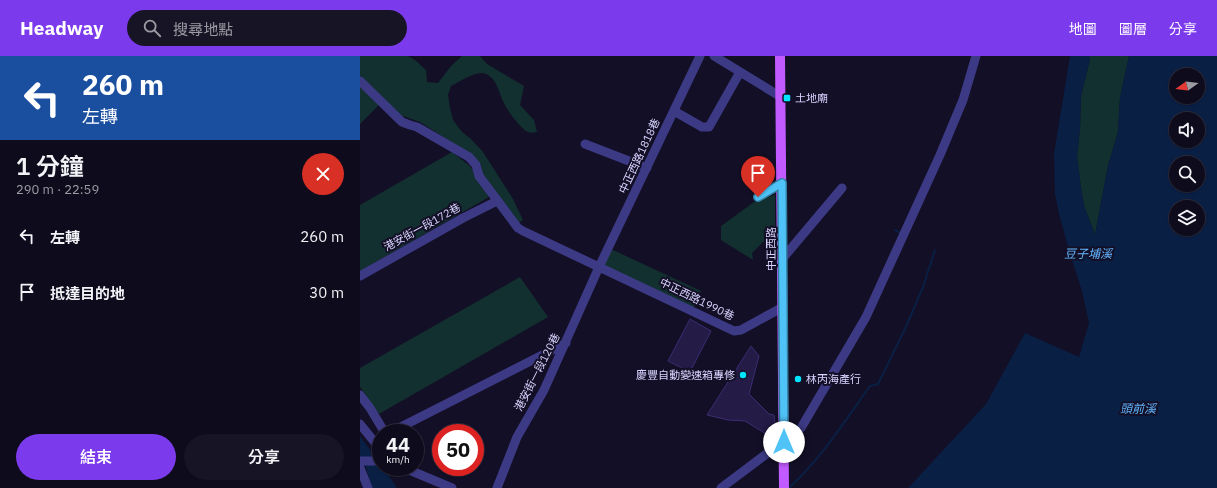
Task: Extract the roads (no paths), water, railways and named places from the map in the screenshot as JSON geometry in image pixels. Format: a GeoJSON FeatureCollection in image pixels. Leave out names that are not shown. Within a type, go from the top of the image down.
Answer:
{"type":"FeatureCollection","features":[{"type":"Feature","properties":{"kind":"main road","name":"中正西路"},"geometry":{"type":"LineString","coordinates":[[780,56],[784,488]]}},
{"type":"Feature","properties":{"kind":"street","name":"中正西路1818巷"},"geometry":{"type":"LineString","coordinates":[[599,267],[700,56]]}},
{"type":"Feature","properties":{"kind":"street"},"geometry":{"type":"LineString","coordinates":[[714,56],[781,97]]}},
{"type":"Feature","properties":{"kind":"street"},"geometry":{"type":"LineString","coordinates":[[720,488],[801,428],[866,317],[963,100],[976,56]]}},
{"type":"Feature","properties":{"kind":"street"},"geometry":{"type":"LineString","coordinates":[[674,111],[702,127],[709,127],[740,72]]}},
{"type":"Feature","properties":{"kind":"street"},"geometry":{"type":"LineString","coordinates":[[360,81],[402,122],[417,127],[469,158],[476,165],[479,176],[518,228],[599,267]]}},
{"type":"Feature","properties":{"kind":"street"},"geometry":{"type":"LineString","coordinates":[[585,144],[647,168]]}},
{"type":"Feature","properties":{"kind":"street"},"geometry":{"type":"LineString","coordinates":[[758,197],[782,183]]}},
{"type":"Feature","properties":{"kind":"street"},"geometry":{"type":"LineString","coordinates":[[783,258],[842,188]]}},
{"type":"Feature","properties":{"kind":"street","name":"港安街一段172巷"},"geometry":{"type":"LineString","coordinates":[[360,276],[463,218],[497,201]]}},
{"type":"Feature","properties":{"kind":"street","name":"中正西路1990巷"},"geometry":{"type":"LineString","coordinates":[[599,267],[734,331],[741,330],[783,307]]}},
{"type":"Feature","properties":{"kind":"street","name":"港安街一段120巷"},"geometry":{"type":"LineString","coordinates":[[496,488],[518,437],[544,390],[566,343],[599,267]]}},
{"type":"Feature","properties":{"kind":"street"},"geometry":{"type":"LineString","coordinates":[[407,424],[566,343]]}},
{"type":"Feature","properties":{"kind":"street"},"geometry":{"type":"LineString","coordinates":[[360,395],[380,424]]}},
{"type":"Feature","properties":{"kind":"street"},"geometry":{"type":"LineString","coordinates":[[360,424],[372,439]]}},
{"type":"Feature","properties":{"kind":"street"},"geometry":{"type":"LineString","coordinates":[[360,461],[372,461]]}},
{"type":"Feature","properties":{"kind":"street"},"geometry":{"type":"LineString","coordinates":[[360,468],[368,488]]}},
{"type":"Feature","properties":{"kind":"street"},"geometry":{"type":"LineString","coordinates":[[423,476],[452,488]]}},
{"type":"Feature","properties":{"kind":"water","name":"頭前溪"},"geometry":{"type":"Polygon","coordinates":[[[1070,56],[1090,56],[1081,96],[1077,157],[1084,206],[1095,235],[1108,166],[1118,132],[1120,98],[1129,56],[1217,56],[1217,488],[908,488],[986,404],[1025,333],[1079,357],[1089,323],[1082,291],[1070,254],[1055,194],[1054,154],[1070,56]]]}},
{"type":"Feature","properties":{"kind":"water"},"geometry":{"type":"Polygon","coordinates":[[[360,436],[372,453],[372,476],[389,476],[397,488],[372,488],[366,468],[360,456],[360,436]]]}},
{"type":"Feature","properties":{"kind":"waterway"},"geometry":{"type":"LineString","coordinates":[[895,230],[899,232]]}},
{"type":"Feature","properties":{"kind":"waterway"},"geometry":{"type":"LineString","coordinates":[[790,487],[823,451],[870,386],[878,384],[905,329],[923,287],[935,250]]}},
{"type":"Feature","properties":{"kind":"place","name":"土地廟"},"geometry":{"type":"Point","coordinates":[787,98]}},
{"type":"Feature","properties":{"kind":"place","name":"慶豐自動變速箱專修"},"geometry":{"type":"Point","coordinates":[743,375]}},
{"type":"Feature","properties":{"kind":"place","name":"林丙海產行"},"geometry":{"type":"Point","coordinates":[798,379]}},
{"type":"Feature","properties":{"kind":"water label","name":"豆子埔溪"},"geometry":{"type":"Point","coordinates":[1088,254]}}]}
